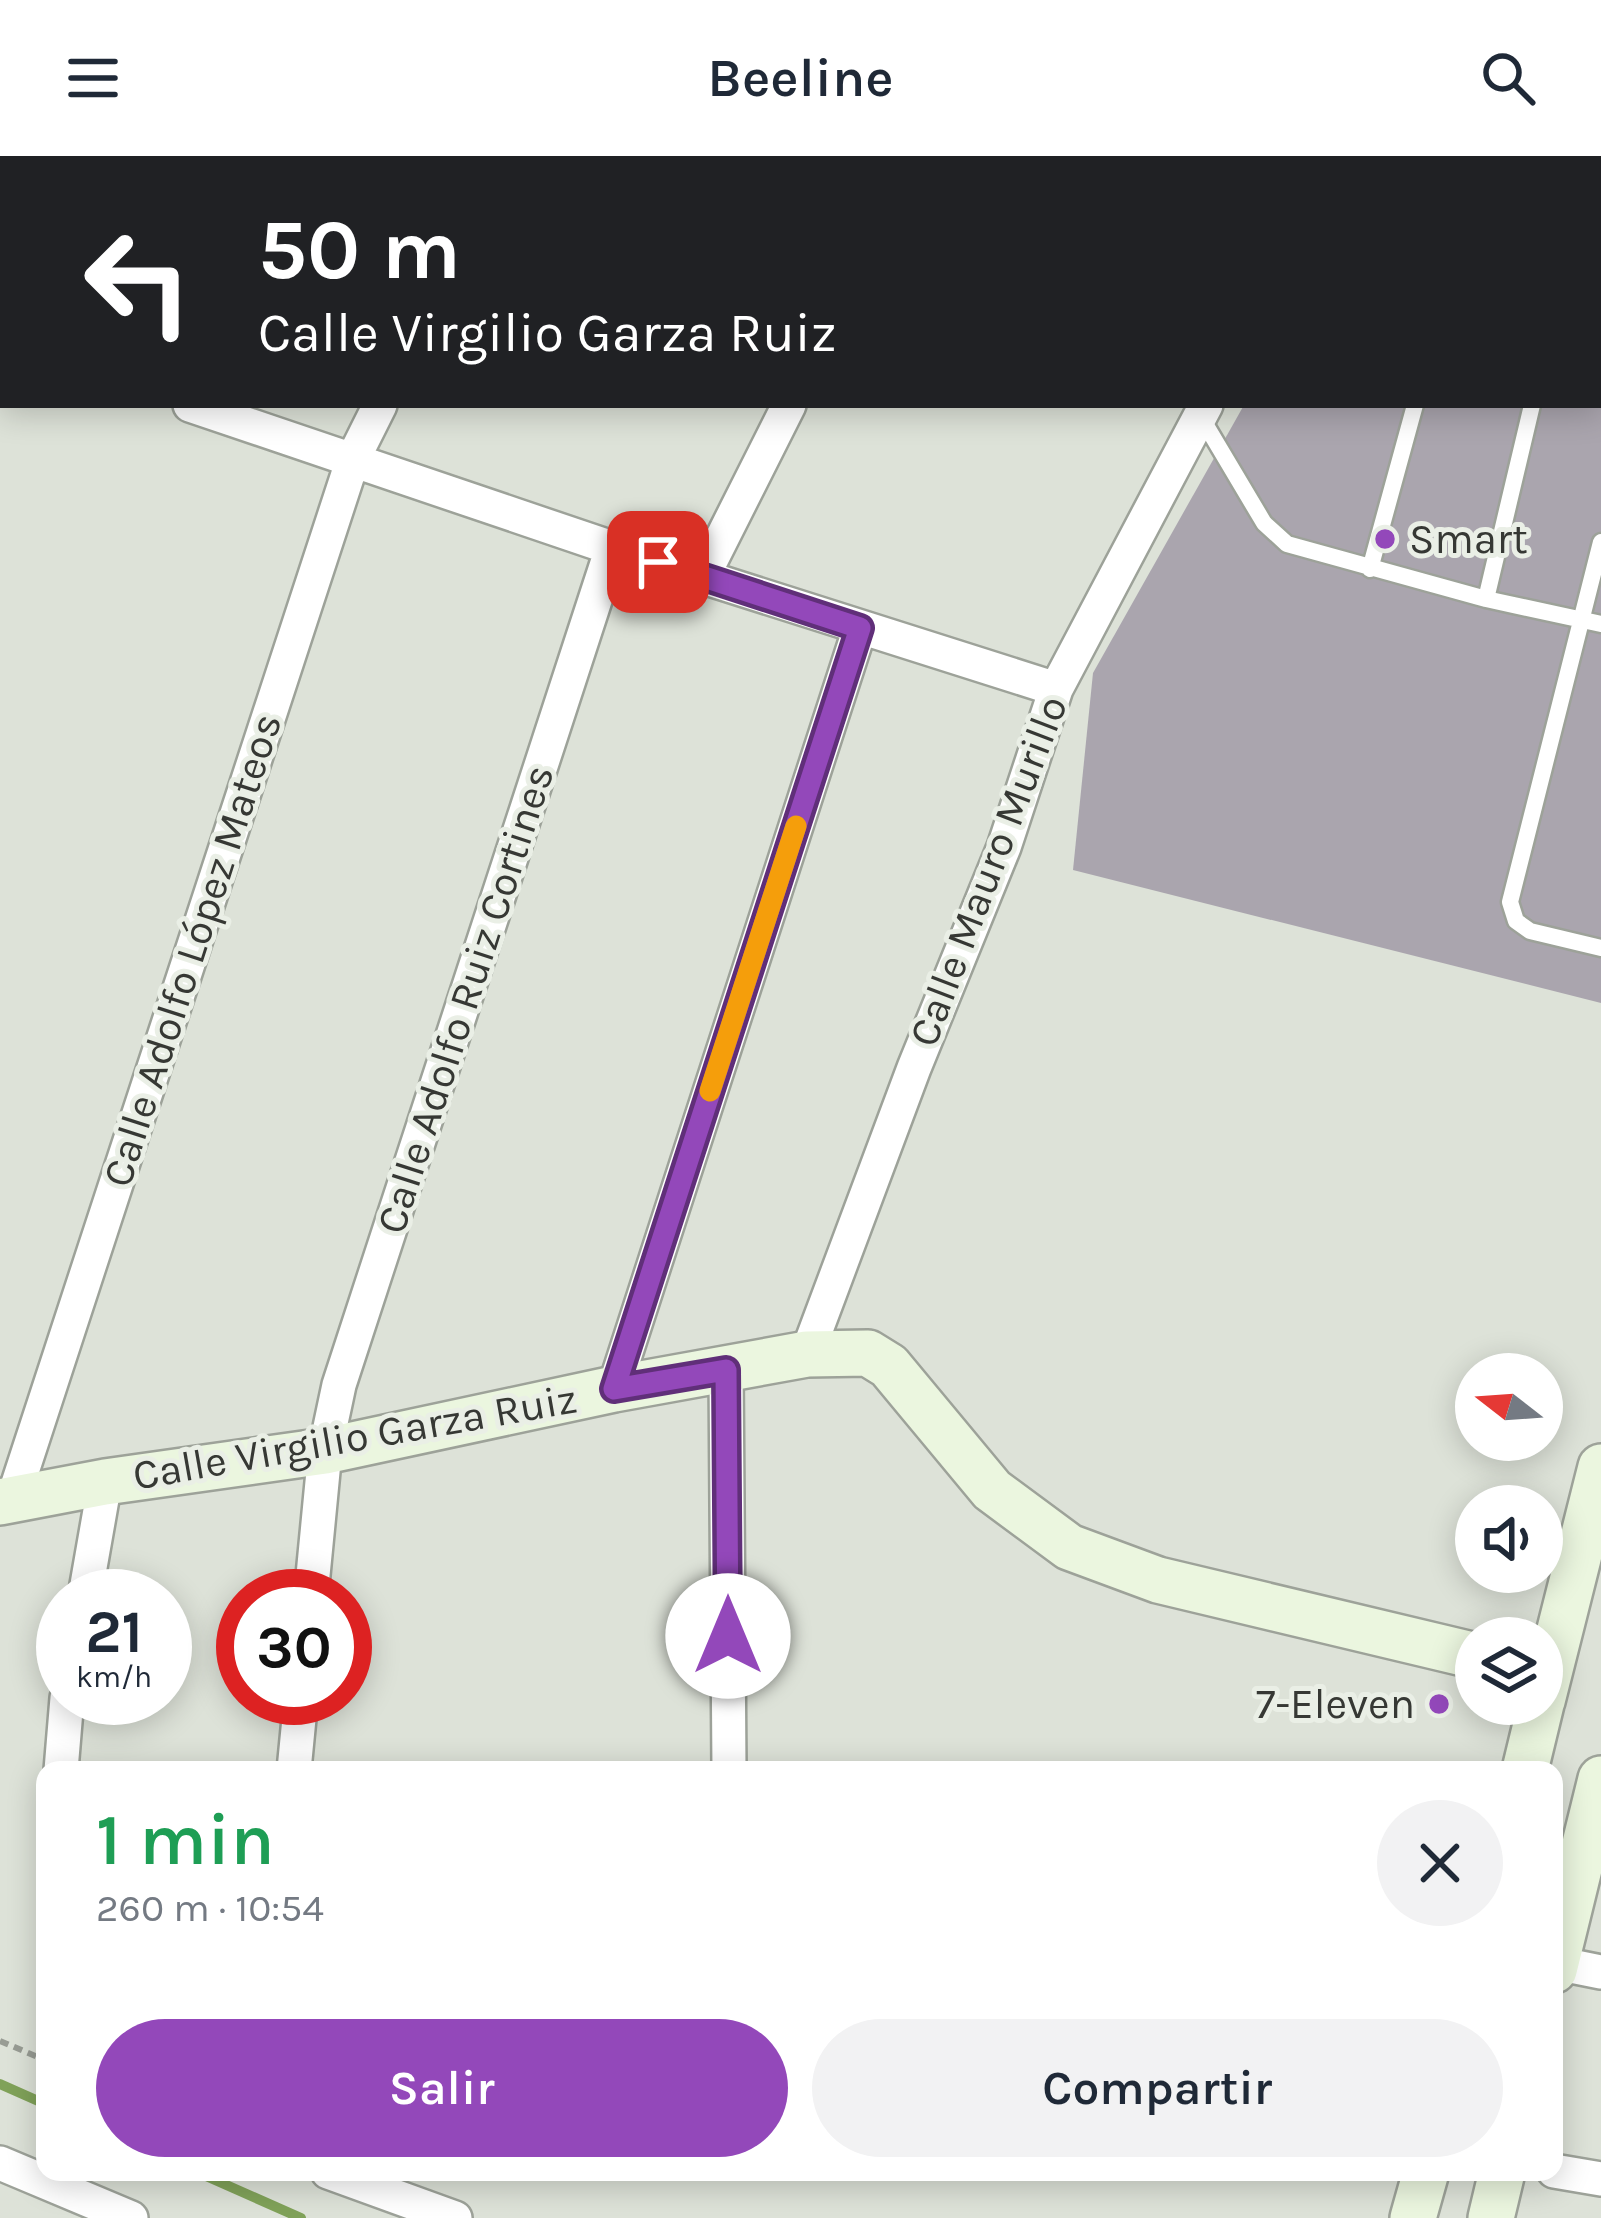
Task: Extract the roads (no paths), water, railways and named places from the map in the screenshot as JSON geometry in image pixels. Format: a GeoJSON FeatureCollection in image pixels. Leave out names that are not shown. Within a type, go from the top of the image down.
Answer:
{"type":"FeatureCollection","features":[{"type":"Feature","properties":{"kind":"main road","name":"Calle Virgilio Garza Ruiz"},"geometry":{"type":"LineString","coordinates":[[7,1500],[325,1451],[614,1389],[807,1354],[868,1353],[889,1366],[992,1490],[1069,1546],[1158,1580],[1455,1651]]}},
{"type":"Feature","properties":{"kind":"main road"},"geometry":{"type":"LineString","coordinates":[[1562,1617],[1601,1467]]}},
{"type":"Feature","properties":{"kind":"main road"},"geometry":{"type":"LineString","coordinates":[[1528,1761],[1536,1725]]}},
{"type":"Feature","properties":{"kind":"main road"},"geometry":{"type":"LineString","coordinates":[[1563,1934],[1601,1779]]}},
{"type":"Feature","properties":{"kind":"main road"},"geometry":{"type":"LineString","coordinates":[[1413,2218],[1423,2181]]}},
{"type":"Feature","properties":{"kind":"main road"},"geometry":{"type":"LineString","coordinates":[[1491,2218],[1500,2181]]}},
{"type":"Feature","properties":{"kind":"street"},"geometry":{"type":"LineString","coordinates":[[199,408],[613,548],[1056,689]]}},
{"type":"Feature","properties":{"kind":"street","name":"Calle Adolfo López Mateos"},"geometry":{"type":"LineString","coordinates":[[7,1500],[353,460],[379,408]]}},
{"type":"Feature","properties":{"kind":"street"},"geometry":{"type":"LineString","coordinates":[[703,575],[787,408]]}},
{"type":"Feature","properties":{"kind":"street","name":"Calle Mauro Murillo"},"geometry":{"type":"LineString","coordinates":[[807,1354],[914,1068],[1004,847],[1056,689],[1203,410]]}},
{"type":"Feature","properties":{"kind":"street","name":"Calle Adolfo Ruiz Cortines"},"geometry":{"type":"LineString","coordinates":[[314,1569],[325,1451],[339,1385],[613,548]]}},
{"type":"Feature","properties":{"kind":"street"},"geometry":{"type":"LineString","coordinates":[[614,1389],[860,628]]}},
{"type":"Feature","properties":{"kind":"street"},"geometry":{"type":"LineString","coordinates":[[726,1370],[729,1761]]}},
{"type":"Feature","properties":{"kind":"street"},"geometry":{"type":"LineString","coordinates":[[90,1569],[106,1482]]}},
{"type":"Feature","properties":{"kind":"street"},"geometry":{"type":"LineString","coordinates":[[62,1725],[62,1761]]}},
{"type":"Feature","properties":{"kind":"street"},"geometry":{"type":"LineString","coordinates":[[295,1761],[298,1725]]}},
{"type":"Feature","properties":{"kind":"street"},"geometry":{"type":"LineString","coordinates":[[1563,1968],[1601,1972]]}},
{"type":"Feature","properties":{"kind":"street"},"geometry":{"type":"LineString","coordinates":[[0,2163],[36,2178]]}},
{"type":"Feature","properties":{"kind":"street"},"geometry":{"type":"LineString","coordinates":[[1563,2173],[1601,2179]]}},
{"type":"Feature","properties":{"kind":"street"},"geometry":{"type":"LineString","coordinates":[[43,2181],[131,2218]]}},
{"type":"Feature","properties":{"kind":"street"},"geometry":{"type":"LineString","coordinates":[[353,2181],[455,2218]]}},
{"type":"Feature","properties":{"kind":"lane"},"geometry":{"type":"LineString","coordinates":[[1370,569],[1414,408]]}},
{"type":"Feature","properties":{"kind":"lane"},"geometry":{"type":"LineString","coordinates":[[1486,599],[1531,408]]}},
{"type":"Feature","properties":{"kind":"lane"},"geometry":{"type":"LineString","coordinates":[[1203,410],[1264,523],[1287,544],[1486,599],[1601,624]]}},
{"type":"Feature","properties":{"kind":"lane"},"geometry":{"type":"LineString","coordinates":[[1601,542],[1510,902],[1516,921],[1531,931],[1601,948]]}},
{"type":"Feature","properties":{"kind":"waterway"},"geometry":{"type":"LineString","coordinates":[[0,2084],[36,2100]]}},
{"type":"Feature","properties":{"kind":"waterway"},"geometry":{"type":"LineString","coordinates":[[217,2181],[301,2218]]}},
{"type":"Feature","properties":{"kind":"place","name":"Smart"},"geometry":{"type":"Point","coordinates":[1385,539]}},
{"type":"Feature","properties":{"kind":"place","name":"7-Eleven"},"geometry":{"type":"Point","coordinates":[1439,1704]}}]}
